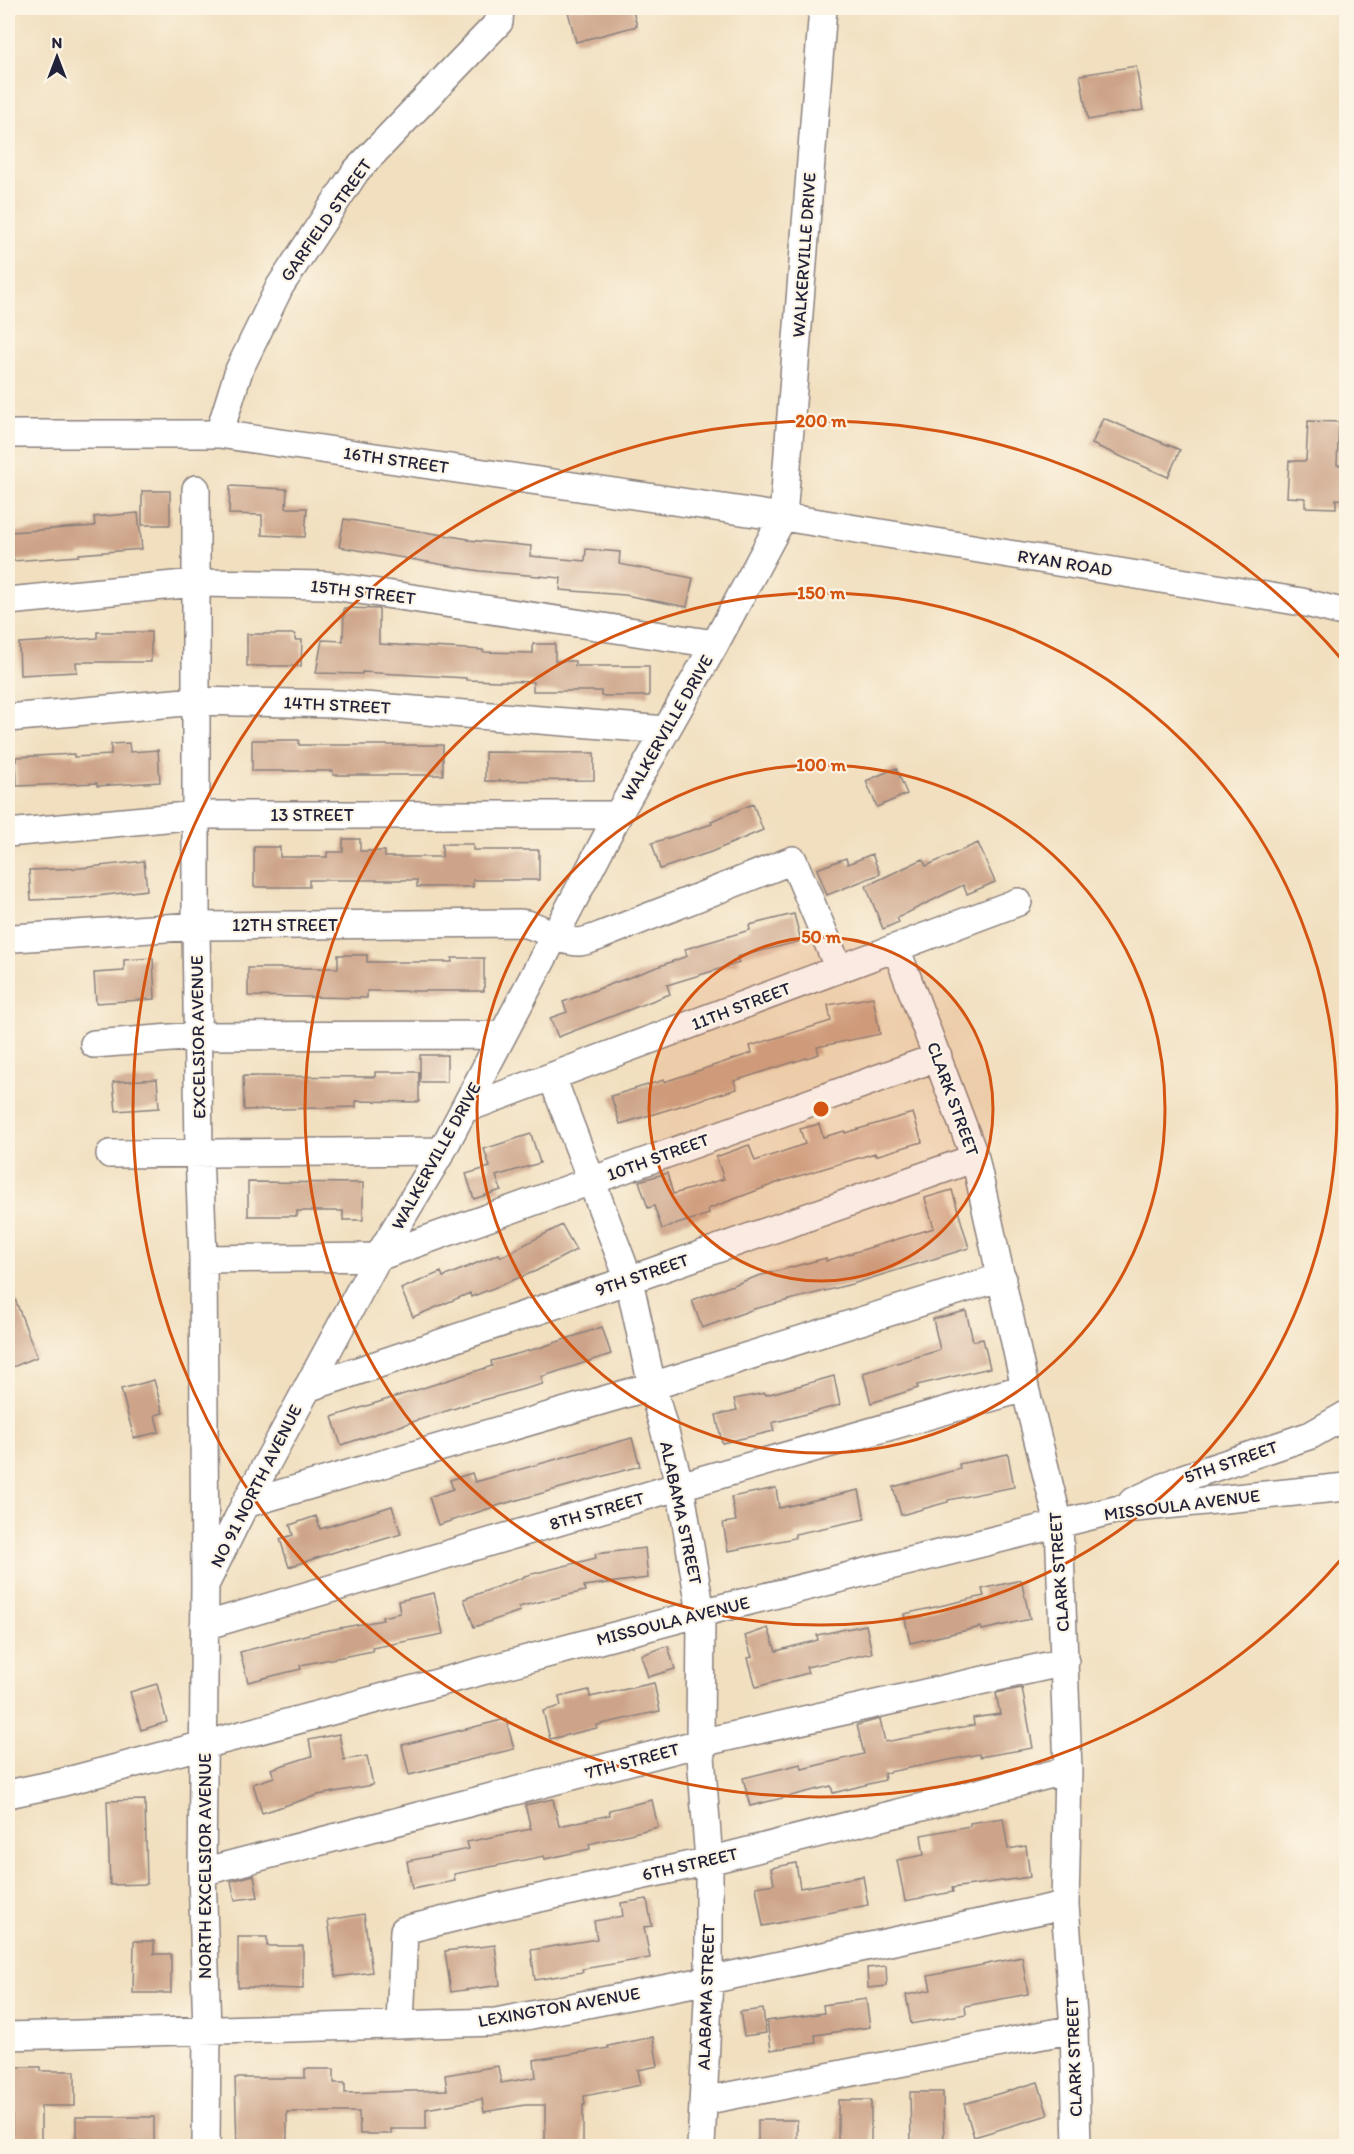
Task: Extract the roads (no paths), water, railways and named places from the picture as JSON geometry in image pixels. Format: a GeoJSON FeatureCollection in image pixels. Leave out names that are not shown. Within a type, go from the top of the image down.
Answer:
{"type":"FeatureCollection","features":[{"type":"Feature","properties":{"kind":"street","name":"GARFIELD STREET"},"geometry":{"type":"LineString","coordinates":[[219,434],[239,370],[286,276],[356,171],[499,22],[500,8]]}},
{"type":"Feature","properties":{"kind":"street","name":"WALKERVILLE DRIVE"},"geometry":{"type":"LineString","coordinates":[[307,1388],[378,1257],[465,1109],[554,934],[783,517],[823,8]]}},
{"type":"Feature","properties":{"kind":"street","name":"16TH STREET"},"geometry":{"type":"LineString","coordinates":[[8,434],[219,434],[783,517]]}},
{"type":"Feature","properties":{"kind":"street","name":"EXCELSIOR AVENUE"},"geometry":{"type":"LineString","coordinates":[[196,489],[196,926],[203,1259],[205,1585]]}},
{"type":"Feature","properties":{"kind":"street","name":"RYAN ROAD"},"geometry":{"type":"LineString","coordinates":[[783,517],[1302,602],[1347,613]]}},
{"type":"Feature","properties":{"kind":"street","name":"15TH STREET"},"geometry":{"type":"LineString","coordinates":[[8,601],[195,583],[276,583],[346,587],[715,644]]}},
{"type":"Feature","properties":{"kind":"street","name":"14TH STREET"},"geometry":{"type":"LineString","coordinates":[[8,718],[196,701],[339,704],[666,730]]}},
{"type":"Feature","properties":{"kind":"street","name":"13 STREET"},"geometry":{"type":"LineString","coordinates":[[8,833],[196,815],[618,815]]}},
{"type":"Feature","properties":{"kind":"street"},"geometry":{"type":"LineString","coordinates":[[554,934],[570,940],[586,940],[793,860],[839,969]]}},
{"type":"Feature","properties":{"kind":"street","name":"11TH STREET"},"geometry":{"type":"LineString","coordinates":[[465,1109],[1018,902]]}},
{"type":"Feature","properties":{"kind":"street","name":"12TH STREET"},"geometry":{"type":"LineString","coordinates":[[14,938],[196,926],[519,923],[532,924],[554,934]]}},
{"type":"Feature","properties":{"kind":"street","name":"CLARK STREET"},"geometry":{"type":"LineString","coordinates":[[896,948],[975,1158],[1025,1388],[1059,1524],[1068,1770],[1065,1905],[1074,2029],[1077,2146]]}},
{"type":"Feature","properties":{"kind":"street"},"geometry":{"type":"LineString","coordinates":[[94,1044],[197,1036],[501,1035]]}},
{"type":"Feature","properties":{"kind":"street","name":"10TH STREET"},"geometry":{"type":"LineString","coordinates":[[203,1259],[378,1257],[938,1057]]}},
{"type":"Feature","properties":{"kind":"street","name":"ALABAMA STREET"},"geometry":{"type":"LineString","coordinates":[[552,1077],[629,1280],[652,1386],[680,1486],[701,1613],[700,1743],[709,1861],[709,1980],[701,2146]]}},
{"type":"Feature","properties":{"kind":"street"},"geometry":{"type":"LineString","coordinates":[[110,1154],[442,1151]]}},
{"type":"Feature","properties":{"kind":"street","name":"9TH STREET"},"geometry":{"type":"LineString","coordinates":[[307,1388],[629,1280],[975,1158]]}},
{"type":"Feature","properties":{"kind":"street"},"geometry":{"type":"LineString","coordinates":[[245,1504],[652,1386],[1002,1277]]}},
{"type":"Feature","properties":{"kind":"street","name":"NO 91 NORTH AVENUE"},"geometry":{"type":"LineString","coordinates":[[205,1585],[307,1388]]}},
{"type":"Feature","properties":{"kind":"street","name":"8TH STREET"},"geometry":{"type":"LineString","coordinates":[[204,1626],[680,1486],[1025,1388]]}},
{"type":"Feature","properties":{"kind":"street","name":"5TH STREET"},"geometry":{"type":"LineString","coordinates":[[1115,1510],[1183,1478],[1311,1435],[1347,1415]]}},
{"type":"Feature","properties":{"kind":"street","name":"MISSOULA AVENUE"},"geometry":{"type":"LineString","coordinates":[[8,1794],[60,1783],[701,1613],[1115,1510],[1347,1487]]}},
{"type":"Feature","properties":{"kind":"street","name":"NORTH EXCELSIOR AVENUE"},"geometry":{"type":"LineString","coordinates":[[205,1585],[202,1872],[207,2030],[206,2146]]}},
{"type":"Feature","properties":{"kind":"street","name":"7TH STREET"},"geometry":{"type":"LineString","coordinates":[[202,1872],[700,1743],[1065,1662]]}},
{"type":"Feature","properties":{"kind":"street","name":"6TH STREET"},"geometry":{"type":"LineString","coordinates":[[400,2025],[404,1930],[509,1904],[709,1861],[1068,1770]]}},
{"type":"Feature","properties":{"kind":"street","name":"LEXINGTON AVENUE"},"geometry":{"type":"LineString","coordinates":[[8,2036],[496,2022],[1065,1905]]}},
{"type":"Feature","properties":{"kind":"street"},"geometry":{"type":"LineString","coordinates":[[703,2101],[1074,2029]]}}]}
